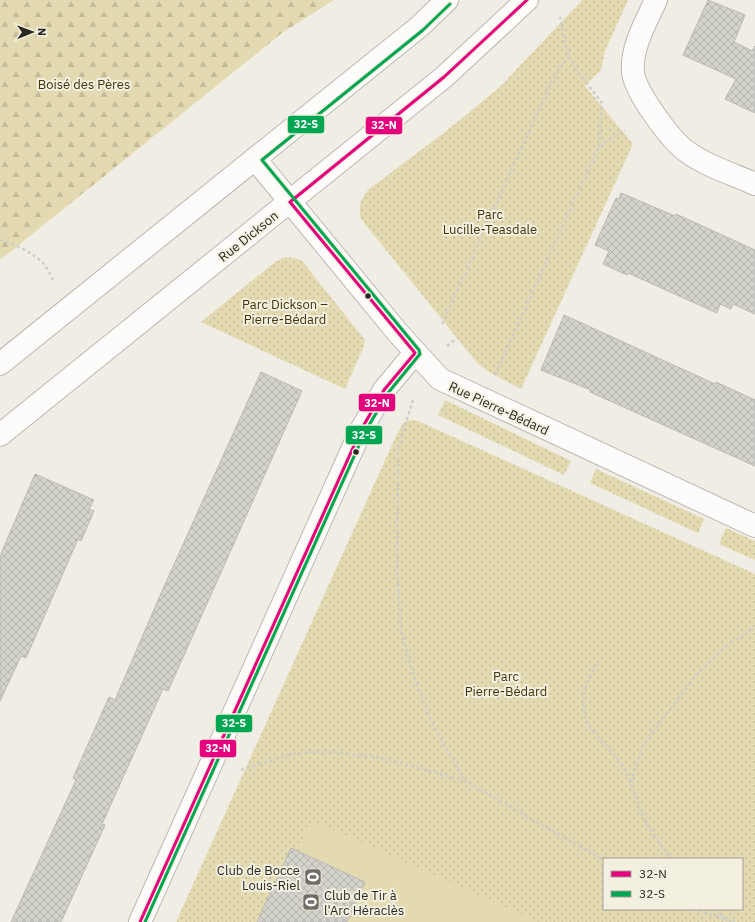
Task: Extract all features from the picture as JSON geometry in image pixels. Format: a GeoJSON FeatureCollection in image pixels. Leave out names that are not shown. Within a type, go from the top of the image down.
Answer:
{"type":"FeatureCollection","features":[{"type":"Feature","properties":{"kind":"street"},"geometry":{"type":"LineString","coordinates":[[0,364],[420,26],[447,0]]}},
{"type":"Feature","properties":{"kind":"street","name":"Rue Dickson"},"geometry":{"type":"LineString","coordinates":[[0,435],[444,77],[528,0]]}},
{"type":"Feature","properties":{"kind":"street"},"geometry":{"type":"LineString","coordinates":[[656,0],[641,35],[634,59],[634,77],[641,96],[675,140],[686,151],[755,184]]}},
{"type":"Feature","properties":{"kind":"street","name":"Rue Pierre-Bédard"},"geometry":{"type":"LineString","coordinates":[[255,159],[415,353],[440,379],[452,386],[755,526]]}},
{"type":"Feature","properties":{"kind":"street"},"geometry":{"type":"LineString","coordinates":[[140,922],[361,430],[384,390],[415,353]]}},
{"type":"Feature","properties":{"kind":"path"},"geometry":{"type":"LineString","coordinates":[[493,379],[599,146],[602,103],[573,65],[566,48],[560,16]]}},
{"type":"Feature","properties":{"kind":"path"},"geometry":{"type":"LineString","coordinates":[[442,324],[550,85],[561,65],[570,57]]}},
{"type":"Feature","properties":{"kind":"path"},"geometry":{"type":"LineString","coordinates":[[599,146],[625,130]]}},
{"type":"Feature","properties":{"kind":"path"},"geometry":{"type":"LineString","coordinates":[[0,240],[9,242],[28,252],[43,263],[54,280]]}},
{"type":"Feature","properties":{"kind":"path"},"geometry":{"type":"LineString","coordinates":[[414,397],[398,448],[398,590],[401,631],[423,702],[433,725],[465,780]]}},
{"type":"Feature","properties":{"kind":"path"},"geometry":{"type":"LineString","coordinates":[[631,782],[643,745],[696,675],[722,650],[755,627]]}},
{"type":"Feature","properties":{"kind":"path"},"geometry":{"type":"LineString","coordinates":[[596,664],[586,684],[584,710],[590,726],[604,746],[620,762],[631,782],[644,818],[670,858]]}},
{"type":"Feature","properties":{"kind":"path"},"geometry":{"type":"LineString","coordinates":[[241,770],[292,754],[335,752],[383,758],[465,780],[603,859]]}},
{"type":"Feature","properties":{"kind":"path"},"geometry":{"type":"LineString","coordinates":[[695,910],[727,921],[735,922]]}},
{"type":"Feature","properties":{"kind":"path"},"geometry":{"type":"LineString","coordinates":[[716,910],[727,921]]}},
{"type":"Feature","properties":{"kind":"green space","name":"Boisé des Pères"},"geometry":{"type":"Polygon","coordinates":[[[0,0],[334,0],[282,33],[0,260],[0,0]]]}},
{"type":"Feature","properties":{"kind":"green space","name":"Parc Lucille-Teasdale"},"geometry":{"type":"Polygon","coordinates":[[[582,0],[628,0],[605,51],[601,70],[585,86],[633,144],[521,389],[489,372],[477,363],[361,219],[361,200],[368,190],[445,132],[500,87],[582,0]]]}},
{"type":"Feature","properties":{"kind":"green space","name":"Parc Dickson – Pierre-Bédard"},"geometry":{"type":"Polygon","coordinates":[[[285,257],[302,261],[365,340],[364,346],[345,389],[201,322],[275,262],[285,257]]]}},
{"type":"Feature","properties":{"kind":"green space"},"geometry":{"type":"Polygon","coordinates":[[[445,400],[571,461],[564,475],[438,415],[445,400]]]}},
{"type":"Feature","properties":{"kind":"green space","name":"Parc Pierre-Bédard"},"geometry":{"type":"Polygon","coordinates":[[[410,420],[418,421],[755,574],[755,922],[176,922],[403,423],[410,420]]]}},
{"type":"Feature","properties":{"kind":"green space"},"geometry":{"type":"Polygon","coordinates":[[[596,469],[704,519],[698,533],[590,483],[596,469]]]}},
{"type":"Feature","properties":{"kind":"green space"},"geometry":{"type":"Polygon","coordinates":[[[726,528],[755,541],[755,560],[719,544],[726,528]]]}},
{"type":"Feature","properties":{"kind":"green space"},"geometry":{"type":"Polygon","coordinates":[[[312,820],[539,922],[347,922],[365,882],[298,852],[312,820]]]}},
{"type":"Feature","properties":{"kind":"building"},"geometry":{"type":"Polygon","coordinates":[[[708,0],[745,15],[734,42],[752,51],[755,46],[755,113],[725,99],[736,79],[683,55],[708,0]]]}},
{"type":"Feature","properties":{"kind":"building"},"geometry":{"type":"Polygon","coordinates":[[[621,193],[675,216],[676,214],[755,250],[755,314],[733,304],[731,309],[720,304],[717,313],[628,273],[627,275],[603,264],[609,251],[595,245],[616,198],[619,199],[621,193]]]}},
{"type":"Feature","properties":{"kind":"building"},"geometry":{"type":"Polygon","coordinates":[[[564,315],[715,384],[716,382],[755,400],[755,466],[590,392],[591,390],[541,370],[564,315]]]}},
{"type":"Feature","properties":{"kind":"building"},"geometry":{"type":"Polygon","coordinates":[[[261,372],[302,391],[168,691],[163,689],[102,824],[105,825],[61,922],[11,922],[76,780],[73,778],[109,697],[115,700],[162,591],[261,372]]]}},
{"type":"Feature","properties":{"kind":"building"},"geometry":{"type":"Polygon","coordinates":[[[35,474],[94,500],[89,509],[94,511],[81,541],[78,539],[26,658],[21,656],[0,701],[0,556],[35,474]]]}},
{"type":"Feature","properties":{"kind":"building","name":"Club de Tir à l'Arc Héraclès"},"geometry":{"type":"Polygon","coordinates":[[[291,848],[365,882],[347,922],[257,922],[291,848]]]}},
{"type":"Feature","properties":{"kind":"transit line","name":"32-N"},"geometry":{"type":"LineString","coordinates":[[140,922],[361,430],[384,390],[415,353],[290,202],[444,77],[527,0]]}},
{"type":"Feature","properties":{"kind":"transit line","name":"32-S"},"geometry":{"type":"LineString","coordinates":[[145,922],[365,432],[388,393],[420,354],[419,350],[262,160],[423,30],[450,4]]}},
{"type":"Feature","properties":{"kind":"place","name":"Club de Bocce Louis-Riel"},"geometry":{"type":"Point","coordinates":[313,877]}},
{"type":"Feature","properties":{"kind":"place","name":"Club de Tir à l'Arc Héraclès"},"geometry":{"type":"Point","coordinates":[311,902]}}]}
